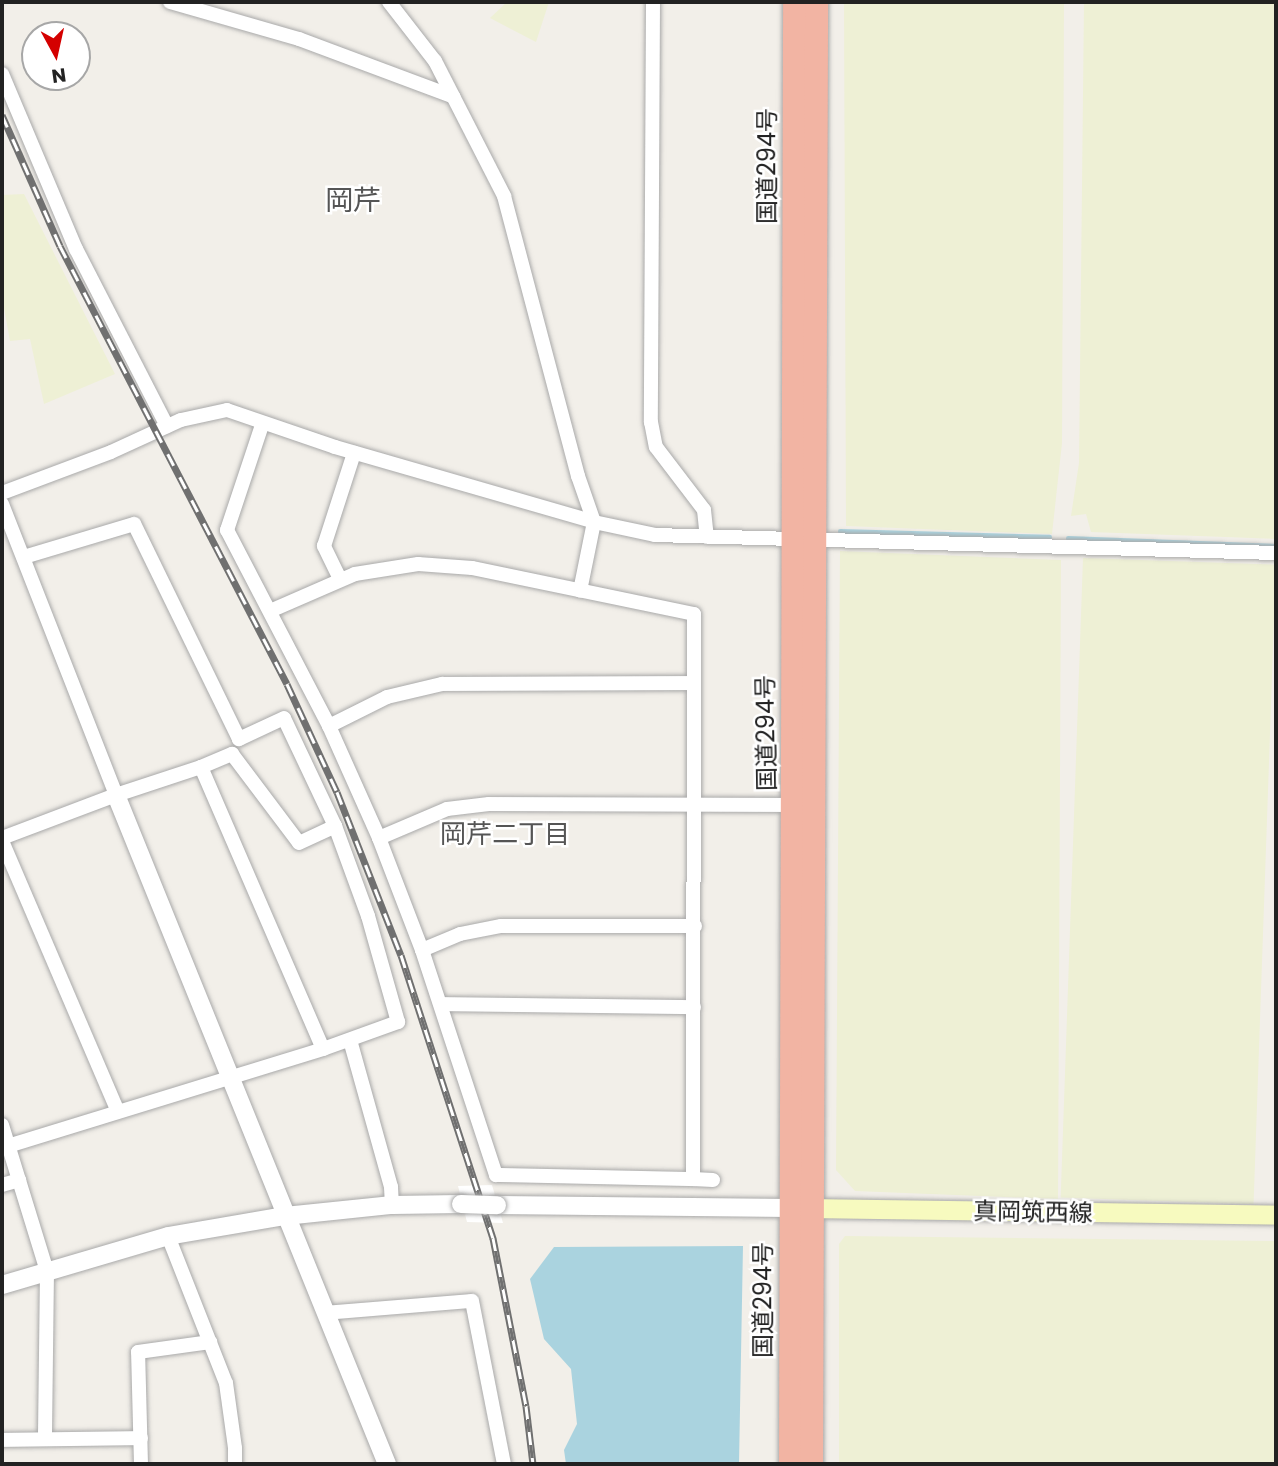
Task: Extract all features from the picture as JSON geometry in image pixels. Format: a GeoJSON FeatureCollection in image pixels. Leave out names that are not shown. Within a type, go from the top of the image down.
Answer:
{"type":"FeatureCollection","features":[{"type":"Feature","properties":{"kind":"highway","name":"国道294号"},"geometry":{"type":"LineString","coordinates":[[790,1464],[794,2]]}},
{"type":"Feature","properties":{"kind":"highway","name":"国道294号"},"geometry":{"type":"LineString","coordinates":[[811,1464],[814,1209],[816,2]]}},
{"type":"Feature","properties":{"kind":"main road","name":"真岡筑西線"},"geometry":{"type":"LineString","coordinates":[[790,1208],[1276,1214]]}},
{"type":"Feature","properties":{"kind":"street"},"geometry":{"type":"LineString","coordinates":[[170,2],[299,40],[454,97]]}},
{"type":"Feature","properties":{"kind":"street"},"geometry":{"type":"LineString","coordinates":[[389,2],[435,61],[504,196],[578,477],[594,522],[580,591]]}},
{"type":"Feature","properties":{"kind":"street"},"geometry":{"type":"LineString","coordinates":[[653,2],[651,422],[656,447],[704,510],[707,537]]}},
{"type":"Feature","properties":{"kind":"street"},"geometry":{"type":"LineString","coordinates":[[2,74],[76,248],[167,426]]}},
{"type":"Feature","properties":{"kind":"street"},"geometry":{"type":"LineString","coordinates":[[2,493],[111,452],[167,426],[227,410],[262,425],[355,453],[594,522],[655,535],[1276,553]]}},
{"type":"Feature","properties":{"kind":"street"},"geometry":{"type":"LineString","coordinates":[[262,425],[227,530],[329,726],[379,838],[441,1004],[496,1175],[713,1180]]}},
{"type":"Feature","properties":{"kind":"street"},"geometry":{"type":"LineString","coordinates":[[340,579],[324,546],[355,453]]}},
{"type":"Feature","properties":{"kind":"street"},"geometry":{"type":"LineString","coordinates":[[2,504],[285,1216],[387,1464]]}},
{"type":"Feature","properties":{"kind":"street"},"geometry":{"type":"LineString","coordinates":[[24,557],[134,523],[239,739]]}},
{"type":"Feature","properties":{"kind":"street"},"geometry":{"type":"LineString","coordinates":[[270,611],[340,579],[381,569],[447,565],[694,614],[693,1179]]}},
{"type":"Feature","properties":{"kind":"street"},"geometry":{"type":"LineString","coordinates":[[329,726],[387,697],[442,684],[694,683]]}},
{"type":"Feature","properties":{"kind":"street"},"geometry":{"type":"LineString","coordinates":[[8,1146],[323,1049],[398,1022],[368,916],[335,826],[284,718],[239,739],[232,754],[201,767],[116,794],[2,840],[118,1111]]}},
{"type":"Feature","properties":{"kind":"street"},"geometry":{"type":"LineString","coordinates":[[232,754],[299,844],[335,826]]}},
{"type":"Feature","properties":{"kind":"street"},"geometry":{"type":"LineString","coordinates":[[201,767],[323,1049]]}},
{"type":"Feature","properties":{"kind":"street"},"geometry":{"type":"LineString","coordinates":[[379,838],[419,818],[468,806],[793,805]]}},
{"type":"Feature","properties":{"kind":"street"},"geometry":{"type":"LineString","coordinates":[[422,950],[460,934],[501,926],[695,926]]}},
{"type":"Feature","properties":{"kind":"street"},"geometry":{"type":"LineString","coordinates":[[441,1004],[694,1007]]}},
{"type":"Feature","properties":{"kind":"street"},"geometry":{"type":"LineString","coordinates":[[349,1040],[391,1187],[392,1205]]}},
{"type":"Feature","properties":{"kind":"street"},"geometry":{"type":"LineString","coordinates":[[2,1125],[47,1272],[45,1439]]}},
{"type":"Feature","properties":{"kind":"street"},"geometry":{"type":"LineString","coordinates":[[2,1185],[19,1180]]}},
{"type":"Feature","properties":{"kind":"street"},"geometry":{"type":"LineString","coordinates":[[2,1285],[168,1236],[285,1216],[392,1205],[790,1208]]}},
{"type":"Feature","properties":{"kind":"street"},"geometry":{"type":"LineString","coordinates":[[168,1236],[226,1383],[235,1464]]}},
{"type":"Feature","properties":{"kind":"street"},"geometry":{"type":"LineString","coordinates":[[325,1313],[472,1301],[504,1464]]}},
{"type":"Feature","properties":{"kind":"street"},"geometry":{"type":"LineString","coordinates":[[141,1464],[138,1352],[210,1342]]}},
{"type":"Feature","properties":{"kind":"street"},"geometry":{"type":"LineString","coordinates":[[2,1440],[141,1438]]}},
{"type":"Feature","properties":{"kind":"green space"},"geometry":{"type":"Polygon","coordinates":[[[507,2],[549,2],[536,42],[490,18],[507,2]]]}},
{"type":"Feature","properties":{"kind":"green space"},"geometry":{"type":"Polygon","coordinates":[[[844,2],[1064,2],[1062,443],[1052,534],[846,526],[844,2]]]}},
{"type":"Feature","properties":{"kind":"green space"},"geometry":{"type":"Polygon","coordinates":[[[1084,2],[1276,2],[1276,539],[1091,532],[1086,514],[1071,516],[1079,463],[1084,2]]]}},
{"type":"Feature","properties":{"kind":"green space"},"geometry":{"type":"Polygon","coordinates":[[[24,194],[115,374],[44,404],[30,339],[10,341],[2,297],[2,195],[24,194]]]}},
{"type":"Feature","properties":{"kind":"green space"},"geometry":{"type":"Polygon","coordinates":[[[840,551],[1061,560],[1058,1199],[855,1191],[836,1170],[840,551]]]}},
{"type":"Feature","properties":{"kind":"green space"},"geometry":{"type":"Polygon","coordinates":[[[1083,558],[1276,565],[1254,1204],[1061,1198],[1083,558]]]}},
{"type":"Feature","properties":{"kind":"green space"},"geometry":{"type":"Polygon","coordinates":[[[845,1236],[1276,1241],[1276,1464],[839,1464],[839,1244],[845,1236]]]}},
{"type":"Feature","properties":{"kind":"water"},"geometry":{"type":"Polygon","coordinates":[[[743,1246],[739,1464],[566,1464],[564,1450],[577,1424],[571,1369],[544,1339],[530,1279],[554,1247],[743,1246]]]}},
{"type":"Feature","properties":{"kind":"pier"},"geometry":{"type":"Polygon","coordinates":[[[492,1185],[503,1223],[467,1222],[458,1186],[492,1185]]]}},
{"type":"Feature","properties":{"kind":"waterway"},"geometry":{"type":"LineString","coordinates":[[840,531],[1049,537]]}},
{"type":"Feature","properties":{"kind":"waterway"},"geometry":{"type":"LineString","coordinates":[[1068,538],[1276,546]]}},
{"type":"Feature","properties":{"kind":"railway"},"geometry":{"type":"LineString","coordinates":[[2,115],[60,246],[287,684],[337,792],[401,955],[493,1238],[526,1406],[533,1464]]}},
{"type":"Feature","properties":{"kind":"district","name":"岡芹"},"geometry":{"type":"Point","coordinates":[353,201]}},
{"type":"Feature","properties":{"kind":"district","name":"岡芹二丁目"},"geometry":{"type":"Point","coordinates":[505,835]}}]}
